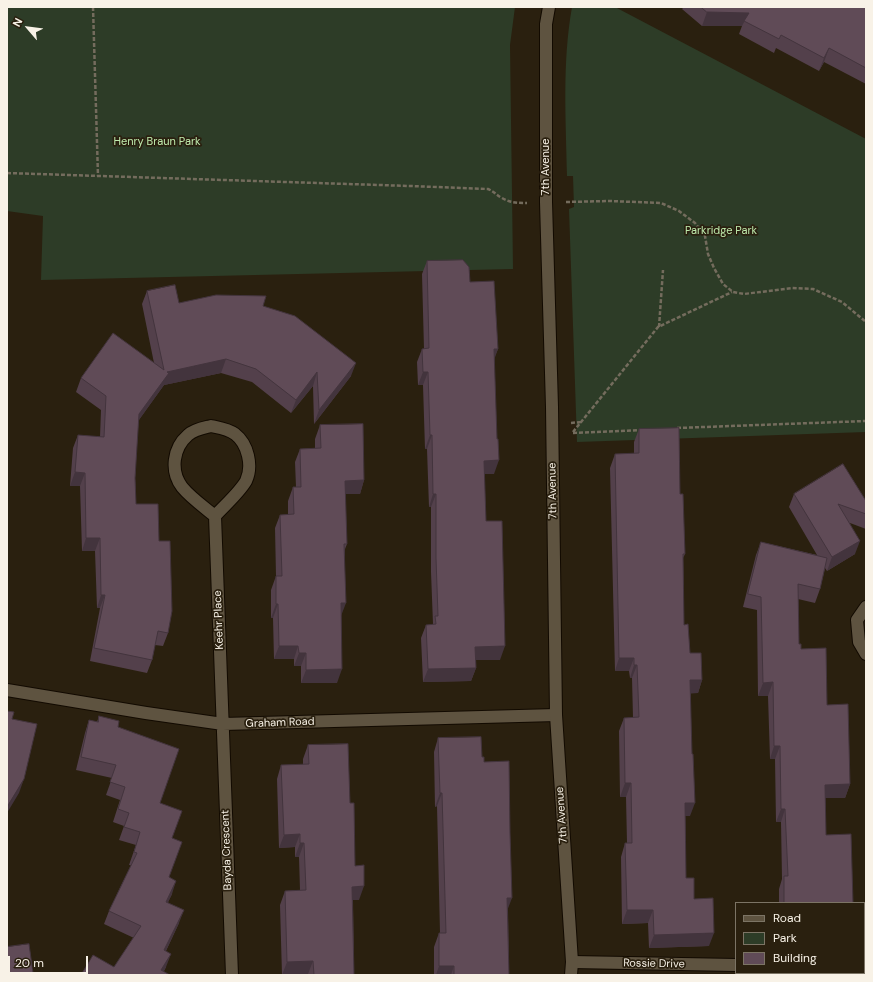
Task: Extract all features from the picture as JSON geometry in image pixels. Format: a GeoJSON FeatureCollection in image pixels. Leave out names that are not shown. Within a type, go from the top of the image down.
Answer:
{"type":"FeatureCollection","features":[{"type":"Feature","properties":{"kind":"street","name":"7th Avenue"},"geometry":{"type":"LineString","coordinates":[[549,7],[546,24],[546,202],[552,434],[556,716],[572,962],[571,975]]}},
{"type":"Feature","properties":{"kind":"street"},"geometry":{"type":"LineString","coordinates":[[211,426],[223,428],[235,434],[244,444],[248,456],[249,469],[246,481],[215,516],[182,488],[176,477],[174,465],[178,448],[189,434],[200,428],[211,426]]}},
{"type":"Feature","properties":{"kind":"street","name":"Keehr Place"},"geometry":{"type":"LineString","coordinates":[[215,516],[223,724]]}},
{"type":"Feature","properties":{"kind":"street"},"geometry":{"type":"LineString","coordinates":[[866,607],[857,620],[859,642],[866,654]]}},
{"type":"Feature","properties":{"kind":"street","name":"Graham Road"},"geometry":{"type":"LineString","coordinates":[[7,690],[223,724],[556,716]]}},
{"type":"Feature","properties":{"kind":"street","name":"Bayda Crescent"},"geometry":{"type":"LineString","coordinates":[[223,724],[232,975]]}},
{"type":"Feature","properties":{"kind":"street","name":"Rossie Drive"},"geometry":{"type":"LineString","coordinates":[[572,962],[735,965]]}},
{"type":"Feature","properties":{"kind":"path"},"geometry":{"type":"LineString","coordinates":[[93,7],[98,176]]}},
{"type":"Feature","properties":{"kind":"path"},"geometry":{"type":"LineString","coordinates":[[7,173],[488,189],[495,192],[501,198],[515,203],[661,203],[679,211],[695,223],[705,236],[708,254],[714,268],[723,284],[733,292],[744,294],[792,288],[813,289],[842,302],[866,322]]}},
{"type":"Feature","properties":{"kind":"path"},"geometry":{"type":"LineString","coordinates":[[658,327],[663,270]]}},
{"type":"Feature","properties":{"kind":"path"},"geometry":{"type":"LineString","coordinates":[[573,433],[658,327],[733,292]]}},
{"type":"Feature","properties":{"kind":"path"},"geometry":{"type":"LineString","coordinates":[[676,428],[866,421]]}},
{"type":"Feature","properties":{"kind":"path"},"geometry":{"type":"LineString","coordinates":[[552,434],[644,430]]}},
{"type":"Feature","properties":{"kind":"green space","name":"Henry Braun Park"},"geometry":{"type":"Polygon","coordinates":[[[7,7],[515,7],[510,45],[513,269],[41,280],[43,216],[7,211],[7,7]]]}},
{"type":"Feature","properties":{"kind":"green space","name":"Parkridge Park"},"geometry":{"type":"Polygon","coordinates":[[[572,7],[615,7],[866,139],[866,432],[577,442],[569,209],[574,207],[573,176],[567,176],[566,113],[567,49],[572,7]]]}},
{"type":"Feature","properties":{"kind":"building"},"geometry":{"type":"Polygon","coordinates":[[[701,7],[866,7],[866,68],[829,48],[824,58],[781,35],[779,39],[744,21],[749,13],[707,12],[701,7]]]}},
{"type":"Feature","properties":{"kind":"building"},"geometry":{"type":"Polygon","coordinates":[[[463,260],[469,267],[470,282],[494,281],[498,349],[494,349],[499,460],[484,461],[486,521],[502,521],[505,646],[475,647],[476,668],[428,669],[426,625],[436,624],[435,616],[438,616],[436,494],[433,494],[432,435],[430,435],[428,372],[423,372],[422,349],[429,348],[427,261],[463,260]]]}},
{"type":"Feature","properties":{"kind":"building"},"geometry":{"type":"Polygon","coordinates":[[[175,285],[179,303],[216,295],[266,296],[263,306],[295,316],[356,363],[319,410],[317,372],[296,400],[256,369],[226,359],[167,372],[169,373],[139,414],[135,478],[136,504],[158,504],[159,541],[170,541],[172,611],[168,633],[158,631],[152,660],[94,648],[105,595],[101,595],[100,538],[86,538],[85,473],[75,472],[78,435],[104,437],[106,396],[81,378],[113,333],[164,370],[147,291],[175,285]]]}},
{"type":"Feature","properties":{"kind":"building"},"geometry":{"type":"Polygon","coordinates":[[[363,424],[364,480],[345,481],[347,544],[344,544],[346,603],[341,603],[342,669],[306,670],[306,653],[299,653],[298,646],[279,646],[276,576],[282,576],[280,515],[294,514],[293,487],[301,487],[300,449],[321,448],[320,425],[363,424]]]}},
{"type":"Feature","properties":{"kind":"building"},"geometry":{"type":"Polygon","coordinates":[[[679,428],[680,494],[683,494],[685,554],[683,554],[684,625],[688,624],[690,653],[701,653],[702,680],[690,680],[695,803],[685,803],[686,878],[694,878],[694,899],[713,898],[714,933],[654,935],[653,910],[627,910],[625,843],[632,843],[631,783],[625,783],[624,718],[639,717],[637,665],[634,665],[634,658],[619,658],[615,454],[639,453],[639,429],[679,428]]]}},
{"type":"Feature","properties":{"kind":"building"},"geometry":{"type":"Polygon","coordinates":[[[843,464],[866,501],[866,514],[838,504],[860,541],[832,557],[794,494],[843,464]]]}},
{"type":"Feature","properties":{"kind":"building"},"geometry":{"type":"Polygon","coordinates":[[[761,542],[827,558],[820,589],[798,584],[799,644],[801,644],[801,649],[826,648],[827,705],[848,704],[850,784],[825,785],[826,835],[851,834],[853,902],[784,902],[784,876],[788,876],[785,809],[781,809],[780,746],[774,746],[773,682],[763,683],[761,597],[748,594],[761,542]]]}},
{"type":"Feature","properties":{"kind":"building"},"geometry":{"type":"Polygon","coordinates":[[[7,711],[14,712],[12,719],[37,724],[24,779],[7,807],[7,711]]]}},
{"type":"Feature","properties":{"kind":"building"},"geometry":{"type":"Polygon","coordinates":[[[99,716],[119,721],[118,727],[179,749],[160,803],[182,811],[172,838],[182,842],[169,877],[176,881],[166,902],[184,910],[164,950],[171,954],[161,970],[170,975],[81,975],[93,955],[114,967],[141,926],[109,911],[137,853],[134,852],[140,832],[124,827],[129,813],[118,809],[125,787],[110,782],[116,765],[81,757],[89,720],[98,722],[99,716]]]}},
{"type":"Feature","properties":{"kind":"building"},"geometry":{"type":"Polygon","coordinates":[[[481,737],[482,757],[484,757],[484,762],[509,761],[512,898],[507,898],[509,975],[454,975],[454,966],[439,966],[439,933],[446,933],[442,793],[440,793],[438,738],[481,737]]]}},
{"type":"Feature","properties":{"kind":"building"},"geometry":{"type":"Polygon","coordinates":[[[348,744],[350,803],[354,803],[355,866],[364,865],[364,886],[352,887],[354,975],[314,975],[313,961],[287,962],[285,891],[306,890],[304,843],[300,843],[300,834],[284,835],[281,765],[309,764],[308,745],[348,744]]]}},
{"type":"Feature","properties":{"kind":"building"},"geometry":{"type":"Polygon","coordinates":[[[29,944],[33,973],[38,975],[7,975],[7,947],[29,944]]]}}]}
